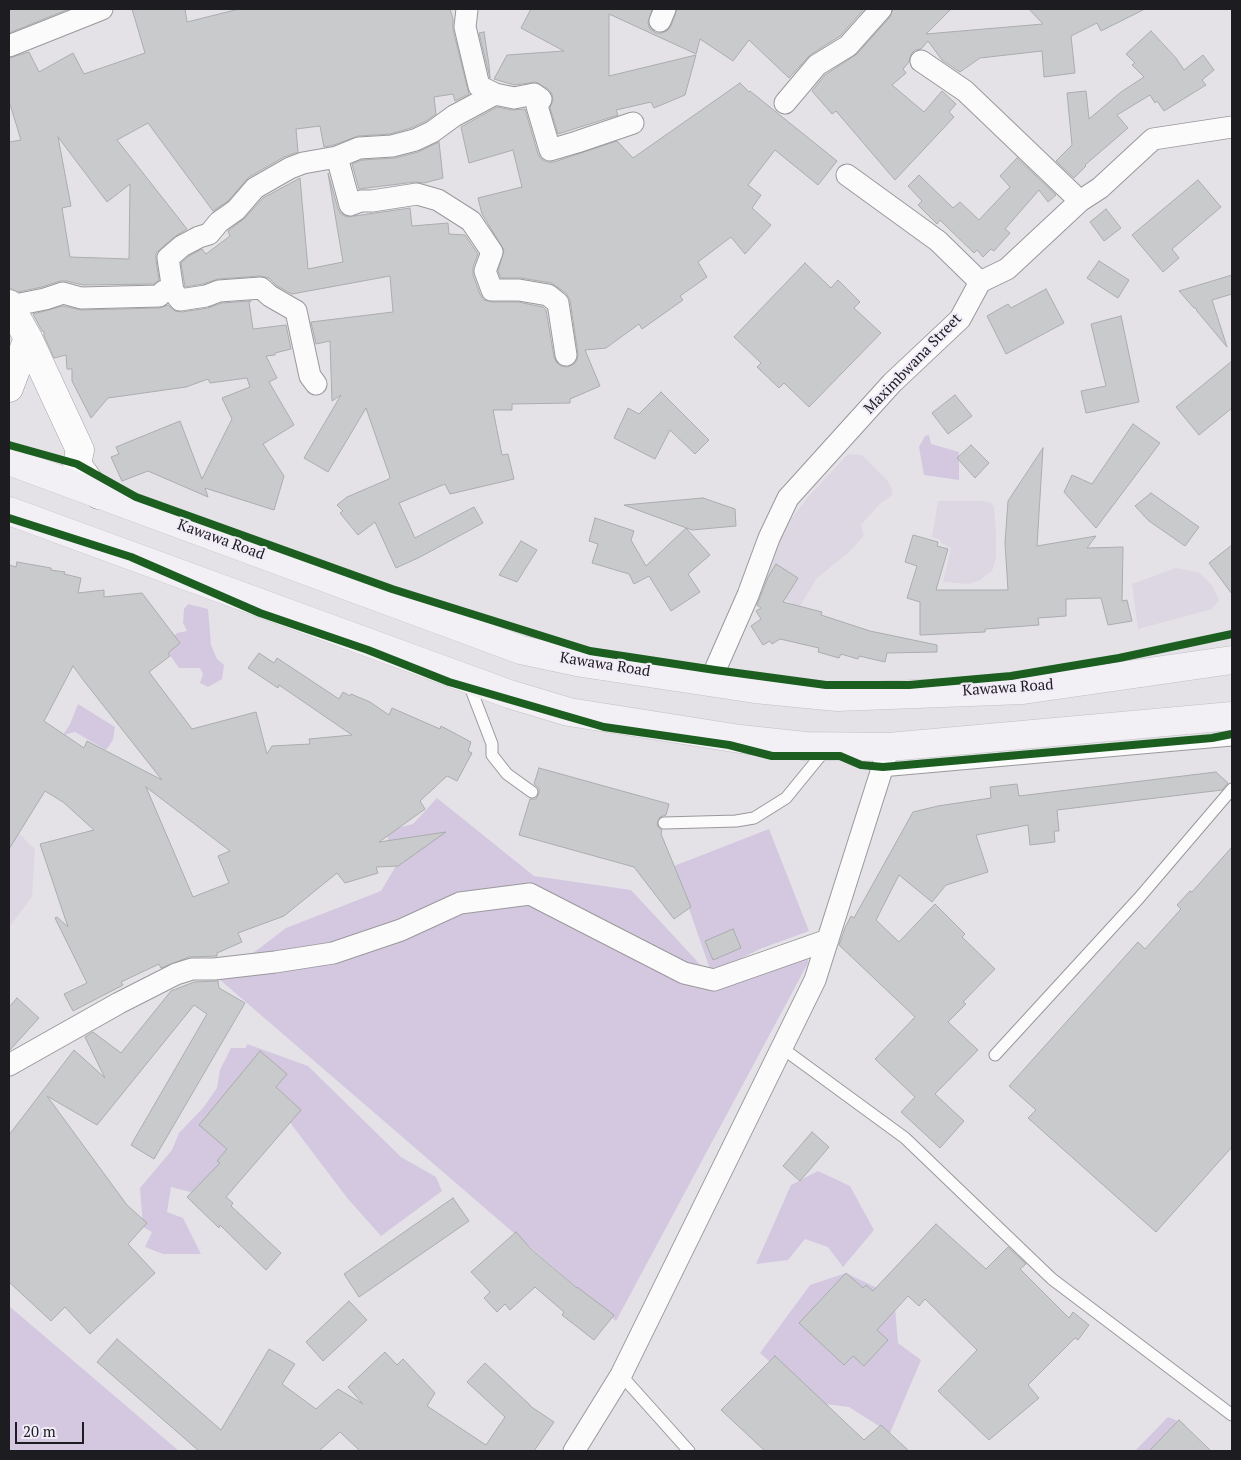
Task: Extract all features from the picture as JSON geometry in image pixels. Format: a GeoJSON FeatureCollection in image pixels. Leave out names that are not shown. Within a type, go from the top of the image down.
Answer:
{"type":"FeatureCollection","features":[{"type":"Feature","properties":{"kind":"main road","name":"Kawawa Road"},"geometry":{"type":"LineString","coordinates":[[9,461],[520,650],[582,663],[755,689],[837,697],[1023,690],[1232,660]]}},
{"type":"Feature","properties":{"kind":"main road"},"geometry":{"type":"LineString","coordinates":[[9,511],[509,694],[569,712],[740,739],[805,746],[830,746],[885,759],[1232,716]]}},
{"type":"Feature","properties":{"kind":"street"},"geometry":{"type":"LineString","coordinates":[[9,46],[102,9]]}},
{"type":"Feature","properties":{"kind":"street"},"geometry":{"type":"LineString","coordinates":[[467,9],[465,27],[480,86],[495,94],[514,98],[534,94],[541,98],[537,106],[550,150],[633,123]]}},
{"type":"Feature","properties":{"kind":"street"},"geometry":{"type":"LineString","coordinates":[[785,103],[817,65],[848,46],[881,9]]}},
{"type":"Feature","properties":{"kind":"street"},"geometry":{"type":"LineString","coordinates":[[921,61],[965,91],[1080,201]]}},
{"type":"Feature","properties":{"kind":"street"},"geometry":{"type":"LineString","coordinates":[[316,384],[310,376],[296,310],[270,296],[261,288],[220,291],[206,296],[180,300],[173,291],[168,258],[182,246],[209,234],[219,222],[236,210],[255,188],[290,168],[303,163],[337,157],[360,148],[392,146],[415,140],[432,132],[454,116],[495,94]]}},
{"type":"Feature","properties":{"kind":"street"},"geometry":{"type":"LineString","coordinates":[[847,175],[938,241],[980,282],[1007,268],[1080,201],[1100,188],[1153,139],[1232,128]]}},
{"type":"Feature","properties":{"kind":"street"},"geometry":{"type":"LineString","coordinates":[[337,157],[350,205],[361,201],[418,194],[438,200],[471,221],[492,252],[485,271],[492,290],[519,290],[548,295],[558,303],[566,355]]}},
{"type":"Feature","properties":{"kind":"street","name":"Maximbwana Street"},"geometry":{"type":"LineString","coordinates":[[718,683],[715,670],[748,595],[769,538],[788,498],[892,383],[960,319],[980,282]]}},
{"type":"Feature","properties":{"kind":"street"},"geometry":{"type":"LineString","coordinates":[[99,495],[78,464],[80,450],[28,338],[9,305],[45,299],[63,293],[81,298],[158,296],[164,291],[173,291]]}},
{"type":"Feature","properties":{"kind":"street"},"geometry":{"type":"LineString","coordinates":[[9,388],[28,338]]}},
{"type":"Feature","properties":{"kind":"street"},"geometry":{"type":"LineString","coordinates":[[574,1451],[621,1375],[815,980],[885,759]]}},
{"type":"Feature","properties":{"kind":"street"},"geometry":{"type":"LineString","coordinates":[[9,1065],[119,1003],[176,974],[192,969],[214,969],[333,953],[401,930],[460,903],[530,894],[684,974],[714,980],[828,940]]}},
{"type":"Feature","properties":{"kind":"lane"},"geometry":{"type":"LineString","coordinates":[[466,678],[492,744],[492,755],[507,774],[532,792]]}},
{"type":"Feature","properties":{"kind":"lane"},"geometry":{"type":"LineString","coordinates":[[885,759],[1232,740]]}},
{"type":"Feature","properties":{"kind":"lane"},"geometry":{"type":"LineString","coordinates":[[664,823],[736,821],[754,818],[786,798],[830,746]]}},
{"type":"Feature","properties":{"kind":"lane"},"geometry":{"type":"LineString","coordinates":[[995,1055],[1139,898],[1232,789]]}},
{"type":"Feature","properties":{"kind":"lane"},"geometry":{"type":"LineString","coordinates":[[782,1048],[905,1138],[1052,1279],[1232,1416]]}},
{"type":"Feature","properties":{"kind":"lane"},"geometry":{"type":"LineString","coordinates":[[621,1375],[689,1451]]}},
{"type":"Feature","properties":{"kind":"shaded area"},"geometry":{"type":"Polygon","coordinates":[[[929,435],[931,444],[959,452],[959,480],[924,475],[919,447],[925,436],[929,435]]]}},
{"type":"Feature","properties":{"kind":"shaded area"},"geometry":{"type":"Polygon","coordinates":[[[848,454],[862,455],[888,481],[892,489],[892,495],[880,504],[861,525],[864,536],[847,554],[817,578],[799,608],[760,583],[778,536],[809,496],[848,454]]]}},
{"type":"Feature","properties":{"kind":"shaded area"},"geometry":{"type":"Polygon","coordinates":[[[938,501],[984,501],[991,503],[994,507],[996,558],[992,571],[980,580],[969,584],[943,582],[951,548],[932,537],[938,501]]]}},
{"type":"Feature","properties":{"kind":"shaded area"},"geometry":{"type":"Polygon","coordinates":[[[1176,568],[1198,572],[1212,585],[1219,600],[1212,609],[1138,629],[1132,584],[1176,568]]]}},
{"type":"Feature","properties":{"kind":"shaded area"},"geometry":{"type":"Polygon","coordinates":[[[188,604],[208,609],[211,645],[217,659],[224,665],[222,679],[208,687],[200,683],[203,674],[200,668],[179,668],[169,654],[170,640],[177,633],[187,631],[183,623],[184,609],[188,604]]]}},
{"type":"Feature","properties":{"kind":"shaded area"},"geometry":{"type":"Polygon","coordinates":[[[78,704],[115,727],[113,740],[106,750],[75,732],[63,735],[70,724],[78,704]]]}},
{"type":"Feature","properties":{"kind":"shaded area"},"geometry":{"type":"Polygon","coordinates":[[[437,798],[534,876],[631,890],[709,974],[711,972],[674,866],[769,829],[809,931],[760,949],[718,970],[806,939],[808,963],[616,1321],[219,979],[286,928],[381,891],[397,864],[385,831],[413,824],[437,798]]]}},
{"type":"Feature","properties":{"kind":"shaded area"},"geometry":{"type":"Polygon","coordinates":[[[9,824],[35,849],[32,897],[9,927],[9,824]]]}},
{"type":"Feature","properties":{"kind":"shaded area"},"geometry":{"type":"Polygon","coordinates":[[[247,1044],[308,1066],[401,1157],[436,1177],[442,1191],[381,1236],[348,1199],[276,1104],[235,1130],[205,1203],[191,1192],[171,1187],[167,1212],[183,1218],[201,1254],[163,1254],[145,1247],[152,1232],[143,1227],[140,1188],[172,1150],[179,1133],[203,1108],[217,1088],[220,1070],[231,1048],[246,1048],[247,1044]]]}},
{"type":"Feature","properties":{"kind":"shaded area"},"geometry":{"type":"Polygon","coordinates":[[[818,1171],[850,1186],[874,1230],[843,1267],[828,1247],[805,1239],[788,1260],[756,1264],[791,1185],[818,1171]]]}},
{"type":"Feature","properties":{"kind":"shaded area"},"geometry":{"type":"Polygon","coordinates":[[[846,1273],[894,1296],[898,1343],[921,1360],[890,1433],[849,1407],[816,1403],[760,1353],[810,1285],[846,1273]]]}},
{"type":"Feature","properties":{"kind":"shaded area"},"geometry":{"type":"Polygon","coordinates":[[[9,1306],[179,1451],[9,1451],[9,1306]]]}},
{"type":"Feature","properties":{"kind":"shaded area"},"geometry":{"type":"Polygon","coordinates":[[[1168,1417],[1185,1424],[1160,1451],[1135,1451],[1168,1417]]]}},
{"type":"Feature","properties":{"kind":"building"},"geometry":{"type":"Polygon","coordinates":[[[9,9],[69,9],[9,33],[9,9]]]}},
{"type":"Feature","properties":{"kind":"building"},"geometry":{"type":"Polygon","coordinates":[[[132,9],[185,9],[187,22],[239,9],[450,9],[453,19],[453,30],[469,94],[455,101],[453,94],[434,97],[436,114],[411,128],[390,134],[358,136],[324,147],[320,126],[296,129],[298,152],[284,157],[249,177],[228,201],[213,211],[148,123],[117,140],[187,229],[174,237],[156,253],[159,280],[154,284],[83,285],[60,281],[18,292],[9,288],[9,142],[21,140],[9,101],[9,58],[29,52],[39,72],[73,53],[84,74],[145,53],[132,9]],[[58,137],[71,206],[62,208],[70,257],[129,259],[130,184],[107,202],[58,137]]]}},
{"type":"Feature","properties":{"kind":"building"},"geometry":{"type":"Polygon","coordinates":[[[531,9],[652,9],[648,23],[650,29],[656,33],[661,33],[667,31],[671,26],[677,9],[864,9],[840,36],[810,55],[789,78],[749,40],[733,61],[700,39],[696,54],[609,14],[609,76],[696,55],[685,95],[654,108],[651,102],[616,110],[618,115],[558,134],[550,108],[553,100],[552,94],[548,89],[536,82],[514,85],[494,79],[507,55],[564,51],[521,28],[531,9]]]}},
{"type":"Feature","properties":{"kind":"building"},"geometry":{"type":"Polygon","coordinates":[[[893,9],[951,9],[926,34],[1043,24],[1029,9],[1145,9],[1101,31],[1097,23],[1071,36],[1075,73],[1044,77],[1042,51],[980,58],[960,72],[942,60],[928,41],[921,49],[915,50],[911,54],[909,62],[903,69],[906,73],[892,85],[924,112],[942,91],[956,104],[949,112],[954,117],[895,180],[836,111],[832,114],[812,91],[825,75],[857,54],[890,17],[893,9]]]}},
{"type":"Feature","properties":{"kind":"building"},"geometry":{"type":"Polygon","coordinates":[[[1151,31],[1176,58],[1184,70],[1203,55],[1214,70],[1202,80],[1206,85],[1164,111],[1157,101],[1155,103],[1150,95],[1117,115],[1128,128],[1085,165],[1074,178],[1056,161],[1072,145],[1067,93],[1086,91],[1089,119],[1121,92],[1144,77],[1132,65],[1135,63],[1126,54],[1151,31]]]}},
{"type":"Feature","properties":{"kind":"building"},"geometry":{"type":"Polygon","coordinates":[[[484,32],[489,65],[490,78],[479,33],[484,32]]]}},
{"type":"Feature","properties":{"kind":"building"},"geometry":{"type":"Polygon","coordinates":[[[740,83],[837,161],[818,185],[775,150],[748,185],[761,195],[752,208],[771,225],[745,254],[731,237],[698,262],[707,277],[680,296],[683,300],[642,329],[639,324],[606,348],[585,350],[600,386],[570,399],[570,403],[512,404],[512,410],[493,410],[502,455],[508,454],[514,479],[450,494],[445,484],[399,503],[415,538],[474,507],[483,523],[396,568],[375,522],[358,535],[340,513],[343,511],[337,505],[347,497],[390,477],[366,408],[328,472],[304,458],[341,395],[332,401],[330,341],[316,344],[311,322],[393,312],[390,276],[292,294],[277,286],[269,278],[260,276],[218,279],[185,287],[181,263],[202,249],[206,254],[230,236],[228,231],[245,218],[263,198],[300,178],[308,269],[343,262],[328,173],[338,209],[341,214],[347,217],[410,208],[412,226],[448,223],[449,234],[465,235],[478,254],[473,267],[473,275],[484,300],[492,302],[518,302],[543,307],[546,310],[554,357],[561,366],[568,367],[574,364],[578,354],[570,300],[566,293],[551,283],[521,278],[501,278],[498,271],[504,250],[482,214],[478,198],[522,187],[513,150],[469,163],[461,127],[497,107],[512,110],[525,109],[538,154],[541,159],[547,162],[554,162],[617,141],[633,158],[740,83]]]}},
{"type":"Feature","properties":{"kind":"building"},"geometry":{"type":"Polygon","coordinates":[[[439,142],[443,178],[424,183],[415,182],[359,189],[352,164],[362,160],[395,158],[418,152],[439,142]]]}},
{"type":"Feature","properties":{"kind":"building"},"geometry":{"type":"Polygon","coordinates":[[[1017,158],[1056,195],[1048,202],[1039,190],[1005,229],[1010,233],[994,251],[991,249],[983,257],[977,250],[974,253],[940,220],[937,224],[918,205],[922,201],[908,186],[919,175],[953,208],[960,202],[979,220],[1010,187],[1000,176],[1017,158]]]}},
{"type":"Feature","properties":{"kind":"building"},"geometry":{"type":"Polygon","coordinates":[[[1198,180],[1221,207],[1172,249],[1179,258],[1163,272],[1132,235],[1198,180]]]}},
{"type":"Feature","properties":{"kind":"building"},"geometry":{"type":"Polygon","coordinates":[[[1106,209],[1121,228],[1104,241],[1090,222],[1106,209]]]}},
{"type":"Feature","properties":{"kind":"building"},"geometry":{"type":"Polygon","coordinates":[[[1099,261],[1129,280],[1118,298],[1087,278],[1099,261]]]}},
{"type":"Feature","properties":{"kind":"building"},"geometry":{"type":"Polygon","coordinates":[[[805,263],[831,288],[838,280],[860,302],[854,308],[881,333],[809,407],[784,383],[779,388],[757,367],[761,363],[734,337],[805,263]]]}},
{"type":"Feature","properties":{"kind":"building"},"geometry":{"type":"Polygon","coordinates":[[[1232,275],[1232,294],[1212,300],[1227,347],[1196,308],[1179,291],[1232,275]]]}},
{"type":"Feature","properties":{"kind":"building"},"geometry":{"type":"Polygon","coordinates":[[[1046,289],[1064,323],[1006,354],[987,316],[1008,304],[1011,308],[1046,289]]]}},
{"type":"Feature","properties":{"kind":"building"},"geometry":{"type":"Polygon","coordinates":[[[251,301],[249,302],[253,329],[286,325],[291,349],[266,356],[277,378],[269,382],[294,425],[263,444],[284,476],[274,510],[205,488],[208,497],[148,471],[122,481],[111,457],[119,454],[116,447],[180,421],[202,479],[232,419],[222,398],[250,387],[247,378],[210,383],[208,379],[186,387],[108,398],[91,418],[72,381],[72,369],[67,369],[66,355],[54,358],[44,336],[44,331],[42,331],[33,314],[63,306],[81,310],[159,308],[168,305],[175,311],[182,312],[208,308],[222,303],[251,301]]]}},
{"type":"Feature","properties":{"kind":"building"},"geometry":{"type":"Polygon","coordinates":[[[1121,316],[1139,402],[1086,413],[1081,391],[1106,386],[1091,324],[1121,316]]]}},
{"type":"Feature","properties":{"kind":"building"},"geometry":{"type":"Polygon","coordinates":[[[1232,361],[1232,408],[1199,435],[1176,407],[1232,361]]]}},
{"type":"Feature","properties":{"kind":"building"},"geometry":{"type":"Polygon","coordinates":[[[661,392],[709,440],[695,454],[670,430],[655,459],[614,438],[628,408],[639,414],[661,392]]]}},
{"type":"Feature","properties":{"kind":"building"},"geometry":{"type":"Polygon","coordinates":[[[955,395],[972,416],[948,434],[932,413],[955,395]]]}},
{"type":"Feature","properties":{"kind":"building"},"geometry":{"type":"Polygon","coordinates":[[[1133,424],[1160,443],[1096,528],[1064,492],[1072,475],[1092,484],[1133,424]]]}},
{"type":"Feature","properties":{"kind":"building"},"geometry":{"type":"Polygon","coordinates":[[[971,445],[989,463],[975,478],[957,458],[971,445]]]}},
{"type":"Feature","properties":{"kind":"building"},"geometry":{"type":"Polygon","coordinates":[[[1043,448],[1037,546],[1096,536],[1087,548],[1123,547],[1122,601],[1127,600],[1132,621],[1108,625],[1101,598],[1066,599],[1066,616],[1038,618],[1039,625],[985,629],[985,632],[920,635],[920,602],[907,598],[917,566],[905,562],[913,535],[938,542],[937,546],[948,549],[936,590],[1008,590],[1005,543],[1008,501],[1043,448]]]}},
{"type":"Feature","properties":{"kind":"building"},"geometry":{"type":"Polygon","coordinates":[[[1151,493],[1199,527],[1185,546],[1149,521],[1135,506],[1151,493]]]}},
{"type":"Feature","properties":{"kind":"building"},"geometry":{"type":"Polygon","coordinates":[[[703,498],[735,509],[736,526],[692,530],[624,505],[703,498]]]}},
{"type":"Feature","properties":{"kind":"building"},"geometry":{"type":"Polygon","coordinates":[[[595,518],[634,531],[631,540],[646,566],[686,528],[710,555],[688,574],[700,592],[671,611],[649,576],[634,584],[629,574],[592,563],[598,544],[589,541],[595,518]]]}},
{"type":"Feature","properties":{"kind":"building"},"geometry":{"type":"Polygon","coordinates":[[[521,541],[537,550],[517,582],[499,575],[521,541]]]}},
{"type":"Feature","properties":{"kind":"building"},"geometry":{"type":"Polygon","coordinates":[[[1232,545],[1232,594],[1209,563],[1232,545]]]}},
{"type":"Feature","properties":{"kind":"building"},"geometry":{"type":"Polygon","coordinates":[[[17,562],[51,568],[51,570],[65,572],[64,574],[81,578],[78,593],[104,590],[104,597],[142,593],[180,643],[168,653],[170,656],[149,672],[192,729],[256,712],[267,754],[272,746],[310,744],[309,739],[352,735],[279,685],[278,688],[248,668],[259,653],[274,663],[277,658],[339,699],[343,692],[350,696],[351,694],[370,702],[389,715],[392,708],[440,729],[441,726],[471,742],[468,751],[472,753],[457,781],[447,776],[420,801],[425,809],[379,842],[446,832],[398,866],[376,867],[378,873],[345,883],[337,873],[284,916],[238,933],[242,942],[217,953],[217,956],[189,957],[161,968],[159,964],[121,982],[123,985],[73,1011],[64,994],[87,983],[55,918],[57,917],[68,927],[40,844],[94,830],[63,802],[45,791],[9,849],[9,565],[16,567],[17,562]],[[73,666],[44,721],[84,748],[87,741],[162,780],[84,681],[73,666]],[[146,787],[193,897],[229,883],[218,856],[230,851],[146,787]]]}},
{"type":"Feature","properties":{"kind":"building"},"geometry":{"type":"Polygon","coordinates":[[[776,564],[798,578],[783,602],[822,612],[821,615],[870,631],[937,645],[937,652],[887,653],[885,662],[859,656],[858,659],[841,654],[839,658],[818,652],[819,648],[780,639],[772,644],[770,641],[763,645],[751,626],[761,619],[756,611],[761,608],[757,605],[768,577],[776,564]]]}},
{"type":"Feature","properties":{"kind":"building"},"geometry":{"type":"Polygon","coordinates":[[[539,768],[669,804],[666,815],[660,817],[657,824],[662,830],[661,834],[691,907],[674,919],[634,867],[519,835],[530,799],[536,799],[539,793],[539,788],[534,784],[539,768]]]}},
{"type":"Feature","properties":{"kind":"building"},"geometry":{"type":"Polygon","coordinates":[[[1216,772],[1228,783],[1222,790],[1057,810],[1059,831],[1054,831],[1055,842],[1030,845],[1028,825],[976,835],[988,872],[946,885],[932,902],[899,875],[876,920],[899,942],[935,904],[965,934],[962,937],[995,969],[963,1002],[966,1004],[948,1022],[978,1050],[935,1094],[964,1121],[940,1148],[901,1112],[915,1097],[875,1059],[915,1017],[839,945],[851,916],[854,918],[913,812],[991,798],[990,787],[1017,784],[1019,796],[1216,772]]]}},
{"type":"Feature","properties":{"kind":"building"},"geometry":{"type":"Polygon","coordinates":[[[1232,847],[1232,1147],[1156,1232],[1028,1118],[1036,1110],[1009,1086],[1138,942],[1145,949],[1181,909],[1177,905],[1190,891],[1192,892],[1232,847]]]}},
{"type":"Feature","properties":{"kind":"building"},"geometry":{"type":"Polygon","coordinates":[[[733,929],[741,948],[713,960],[705,941],[733,929]]]}},
{"type":"Feature","properties":{"kind":"building"},"geometry":{"type":"Polygon","coordinates":[[[218,981],[219,988],[245,1003],[154,1159],[131,1145],[207,1014],[194,1005],[97,1125],[47,1096],[127,1205],[147,1223],[128,1244],[155,1273],[90,1334],[65,1307],[51,1321],[9,1282],[9,1135],[74,1050],[105,1078],[85,1037],[93,1032],[121,1053],[171,991],[194,982],[218,981]]]}},
{"type":"Feature","properties":{"kind":"building"},"geometry":{"type":"Polygon","coordinates":[[[17,998],[39,1018],[9,1051],[9,1007],[17,998]]]}},
{"type":"Feature","properties":{"kind":"building"},"geometry":{"type":"Polygon","coordinates":[[[260,1051],[287,1074],[276,1087],[301,1110],[226,1197],[233,1203],[231,1206],[281,1253],[266,1270],[220,1225],[219,1228],[187,1197],[220,1163],[217,1161],[227,1149],[199,1125],[260,1051]]]}},
{"type":"Feature","properties":{"kind":"building"},"geometry":{"type":"Polygon","coordinates":[[[812,1132],[829,1147],[800,1181],[783,1166],[812,1132]]]}},
{"type":"Feature","properties":{"kind":"building"},"geometry":{"type":"Polygon","coordinates":[[[453,1198],[469,1221],[359,1297],[344,1274],[453,1198]]]}},
{"type":"Feature","properties":{"kind":"building"},"geometry":{"type":"Polygon","coordinates":[[[936,1224],[986,1269],[1008,1247],[1026,1264],[1020,1269],[1069,1318],[1073,1312],[1089,1325],[1078,1340],[1075,1338],[1028,1385],[1039,1398],[989,1440],[938,1391],[977,1350],[925,1299],[919,1306],[908,1296],[877,1330],[888,1340],[864,1366],[853,1356],[844,1365],[799,1323],[846,1273],[863,1288],[866,1285],[873,1291],[936,1224]]]}},
{"type":"Feature","properties":{"kind":"building"},"geometry":{"type":"Polygon","coordinates":[[[516,1232],[531,1249],[577,1288],[614,1315],[594,1340],[562,1315],[564,1312],[535,1287],[510,1310],[505,1304],[497,1312],[484,1298],[490,1292],[471,1272],[516,1232]]]}},
{"type":"Feature","properties":{"kind":"building"},"geometry":{"type":"Polygon","coordinates":[[[349,1301],[367,1320],[323,1361],[306,1342],[349,1301]]]}},
{"type":"Feature","properties":{"kind":"building"},"geometry":{"type":"Polygon","coordinates":[[[117,1339],[221,1430],[269,1349],[295,1364],[282,1384],[316,1409],[338,1389],[363,1404],[348,1387],[385,1352],[397,1365],[403,1359],[435,1393],[427,1406],[486,1445],[505,1417],[467,1382],[485,1363],[530,1406],[554,1422],[534,1451],[360,1451],[340,1432],[319,1451],[199,1451],[97,1362],[117,1339]]]}},
{"type":"Feature","properties":{"kind":"building"},"geometry":{"type":"Polygon","coordinates":[[[775,1356],[864,1440],[881,1425],[909,1451],[765,1451],[721,1410],[775,1356]]]}},
{"type":"Feature","properties":{"kind":"building"},"geometry":{"type":"Polygon","coordinates":[[[1179,1420],[1211,1451],[1149,1451],[1179,1420]]]}},
{"type":"Feature","properties":{"kind":"cycle path"},"geometry":{"type":"LineString","coordinates":[[9,445],[77,464],[136,497],[392,589],[590,651],[826,685],[909,685],[1011,676],[1119,658],[1232,634]]}},
{"type":"Feature","properties":{"kind":"cycle path"},"geometry":{"type":"LineString","coordinates":[[9,518],[131,557],[260,613],[368,650],[449,682],[604,727],[729,745],[772,756],[840,756],[861,765],[883,767],[1212,738],[1232,734]]}}]}
